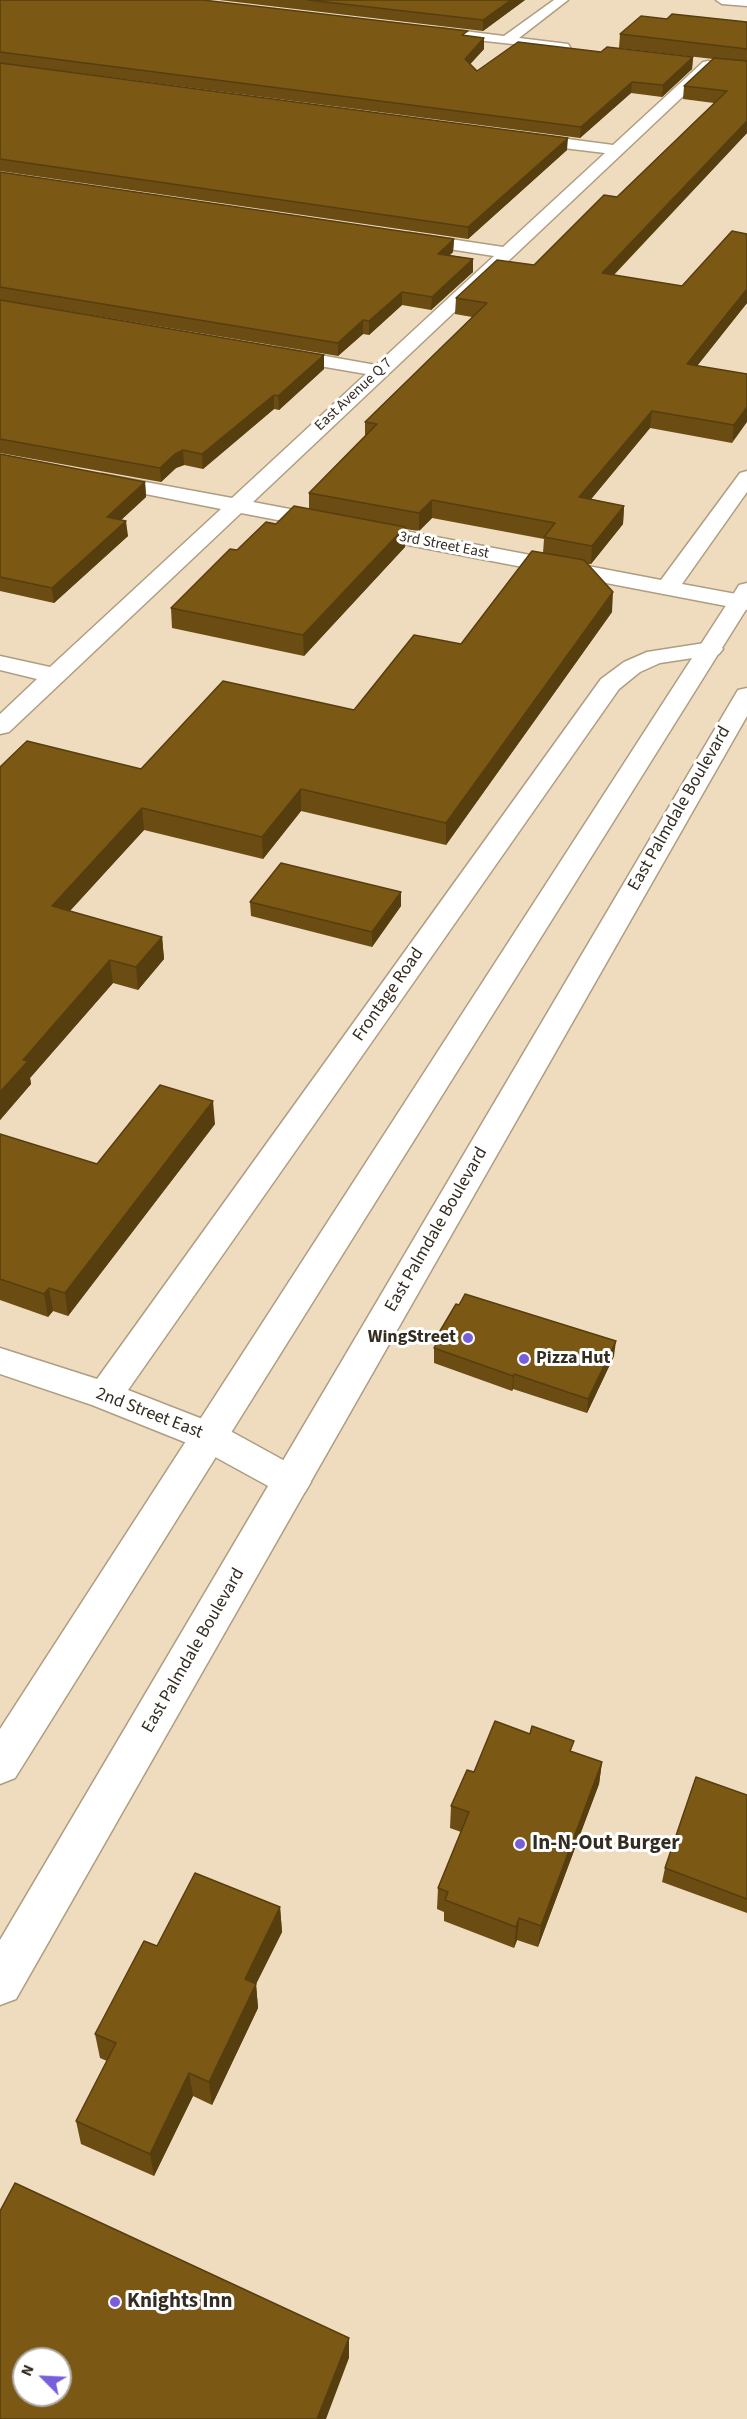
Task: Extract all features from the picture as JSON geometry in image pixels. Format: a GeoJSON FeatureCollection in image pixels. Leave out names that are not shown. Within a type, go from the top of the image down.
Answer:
{"type":"FeatureCollection","features":[{"type":"Feature","properties":{"kind":"main road"},"geometry":{"type":"LineString","coordinates":[[507,40],[562,0]]}},
{"type":"Feature","properties":{"kind":"main road"},"geometry":{"type":"LineString","coordinates":[[722,0],[747,2]]}},
{"type":"Feature","properties":{"kind":"main road"},"geometry":{"type":"LineString","coordinates":[[424,31],[578,49]]}},
{"type":"Feature","properties":{"kind":"main road","name":"East Avenue Q 7"},"geometry":{"type":"LineString","coordinates":[[0,727],[616,150],[713,65],[685,62]]}},
{"type":"Feature","properties":{"kind":"main road"},"geometry":{"type":"LineString","coordinates":[[510,136],[616,150]]}},
{"type":"Feature","properties":{"kind":"main road"},"geometry":{"type":"LineString","coordinates":[[393,236],[506,253]]}},
{"type":"Feature","properties":{"kind":"main road"},"geometry":{"type":"LineString","coordinates":[[265,351],[380,371]]}},
{"type":"Feature","properties":{"kind":"main road","name":"3rd Street East"},"geometry":{"type":"LineString","coordinates":[[79,475],[667,588],[745,598]]}},
{"type":"Feature","properties":{"kind":"main road"},"geometry":{"type":"LineString","coordinates":[[667,588],[747,477]]}},
{"type":"Feature","properties":{"kind":"main road"},"geometry":{"type":"LineString","coordinates":[[0,1765],[745,598]]}},
{"type":"Feature","properties":{"kind":"main road","name":"Frontage Road"},"geometry":{"type":"LineString","coordinates":[[105,1395],[610,684],[632,667],[655,657],[711,649]]}},
{"type":"Feature","properties":{"kind":"main road"},"geometry":{"type":"LineString","coordinates":[[0,663],[55,676]]}},
{"type":"Feature","properties":{"kind":"main road","name":"East Palmdale Boulevard"},"geometry":{"type":"LineString","coordinates":[[0,1983],[747,695]]}},
{"type":"Feature","properties":{"kind":"main road","name":"2nd Street East"},"geometry":{"type":"LineString","coordinates":[[0,1361],[105,1395],[210,1437],[292,1482]]}},
{"type":"Feature","properties":{"kind":"building"},"geometry":{"type":"Polygon","coordinates":[[[0,0],[203,0],[468,31],[462,35],[484,38],[465,59],[477,71],[518,42],[601,52],[607,47],[693,57],[663,85],[632,82],[581,127],[0,52],[0,0]]]}},
{"type":"Feature","properties":{"kind":"building"},"geometry":{"type":"Polygon","coordinates":[[[308,0],[511,0],[483,20],[308,0]]]}},
{"type":"Feature","properties":{"kind":"building"},"geometry":{"type":"Polygon","coordinates":[[[672,14],[747,22],[747,49],[620,34],[641,16],[667,19],[672,14]]]}},
{"type":"Feature","properties":{"kind":"building"},"geometry":{"type":"Polygon","coordinates":[[[714,58],[747,61],[747,121],[602,273],[682,286],[732,231],[747,234],[747,289],[687,364],[747,374],[747,407],[734,425],[652,411],[579,497],[624,506],[592,546],[544,537],[555,523],[432,500],[419,513],[309,493],[377,424],[365,422],[487,303],[456,298],[497,260],[534,265],[604,195],[617,197],[727,91],[684,86],[714,58]]]}},
{"type":"Feature","properties":{"kind":"building"},"geometry":{"type":"Polygon","coordinates":[[[0,63],[568,138],[468,227],[0,159],[0,63]]]}},
{"type":"Feature","properties":{"kind":"building"},"geometry":{"type":"Polygon","coordinates":[[[0,172],[454,239],[438,254],[473,259],[432,297],[402,292],[369,321],[363,320],[338,343],[0,287],[0,172]]]}},
{"type":"Feature","properties":{"kind":"building"},"geometry":{"type":"Polygon","coordinates":[[[0,300],[324,355],[278,396],[274,395],[202,454],[183,450],[160,468],[0,439],[0,300]]]}},
{"type":"Feature","properties":{"kind":"building"},"geometry":{"type":"Polygon","coordinates":[[[0,454],[145,482],[107,517],[126,521],[52,588],[0,577],[0,454]]]}},
{"type":"Feature","properties":{"kind":"building"},"geometry":{"type":"Polygon","coordinates":[[[294,506],[405,527],[303,635],[171,608],[230,549],[237,550],[266,522],[276,524],[294,506]]]}},
{"type":"Feature","properties":{"kind":"building"},"geometry":{"type":"Polygon","coordinates":[[[532,551],[584,560],[613,592],[446,823],[301,789],[262,837],[142,808],[52,906],[162,937],[136,967],[110,960],[23,1060],[28,1061],[0,1092],[0,767],[27,741],[141,769],[223,681],[354,710],[414,635],[461,644],[532,551]]]}},
{"type":"Feature","properties":{"kind":"building"},"geometry":{"type":"Polygon","coordinates":[[[281,863],[401,892],[372,932],[250,902],[281,863]]]}},
{"type":"Feature","properties":{"kind":"building"},"geometry":{"type":"Polygon","coordinates":[[[160,1085],[213,1101],[65,1293],[49,1288],[44,1294],[0,1279],[0,1134],[97,1164],[160,1085]]]}},
{"type":"Feature","properties":{"kind":"building","name":"Pizza Hut"},"geometry":{"type":"Polygon","coordinates":[[[465,1294],[616,1341],[588,1399],[434,1348],[440,1337],[437,1336],[456,1304],[459,1305],[465,1294]]]}},
{"type":"Feature","properties":{"kind":"building","name":"In-N-Out Burger"},"geometry":{"type":"Polygon","coordinates":[[[495,1721],[530,1734],[532,1726],[574,1741],[570,1751],[602,1762],[541,1926],[519,1918],[516,1927],[445,1900],[448,1892],[438,1888],[469,1812],[451,1806],[467,1770],[474,1772],[495,1721]]]}},
{"type":"Feature","properties":{"kind":"building"},"geometry":{"type":"Polygon","coordinates":[[[696,1777],[747,1795],[747,1899],[665,1868],[696,1777]]]}},
{"type":"Feature","properties":{"kind":"building"},"geometry":{"type":"Polygon","coordinates":[[[195,1873],[280,1907],[245,1979],[256,1984],[209,2082],[189,2073],[150,2154],[76,2121],[116,2043],[95,2034],[144,1941],[157,1946],[195,1873]]]}},
{"type":"Feature","properties":{"kind":"building","name":"Knights Inn"},"geometry":{"type":"Polygon","coordinates":[[[15,2183],[349,2338],[317,2419],[0,2419],[0,2211],[15,2183]]]}},
{"type":"Feature","properties":{"kind":"place","name":"WingStreet"},"geometry":{"type":"Point","coordinates":[468,1338]}},
{"type":"Feature","properties":{"kind":"place","name":"Pizza Hut"},"geometry":{"type":"Point","coordinates":[524,1359]}},
{"type":"Feature","properties":{"kind":"place","name":"In-N-Out Burger"},"geometry":{"type":"Point","coordinates":[520,1844]}},
{"type":"Feature","properties":{"kind":"place","name":"Knights Inn"},"geometry":{"type":"Point","coordinates":[115,2302]}}]}
